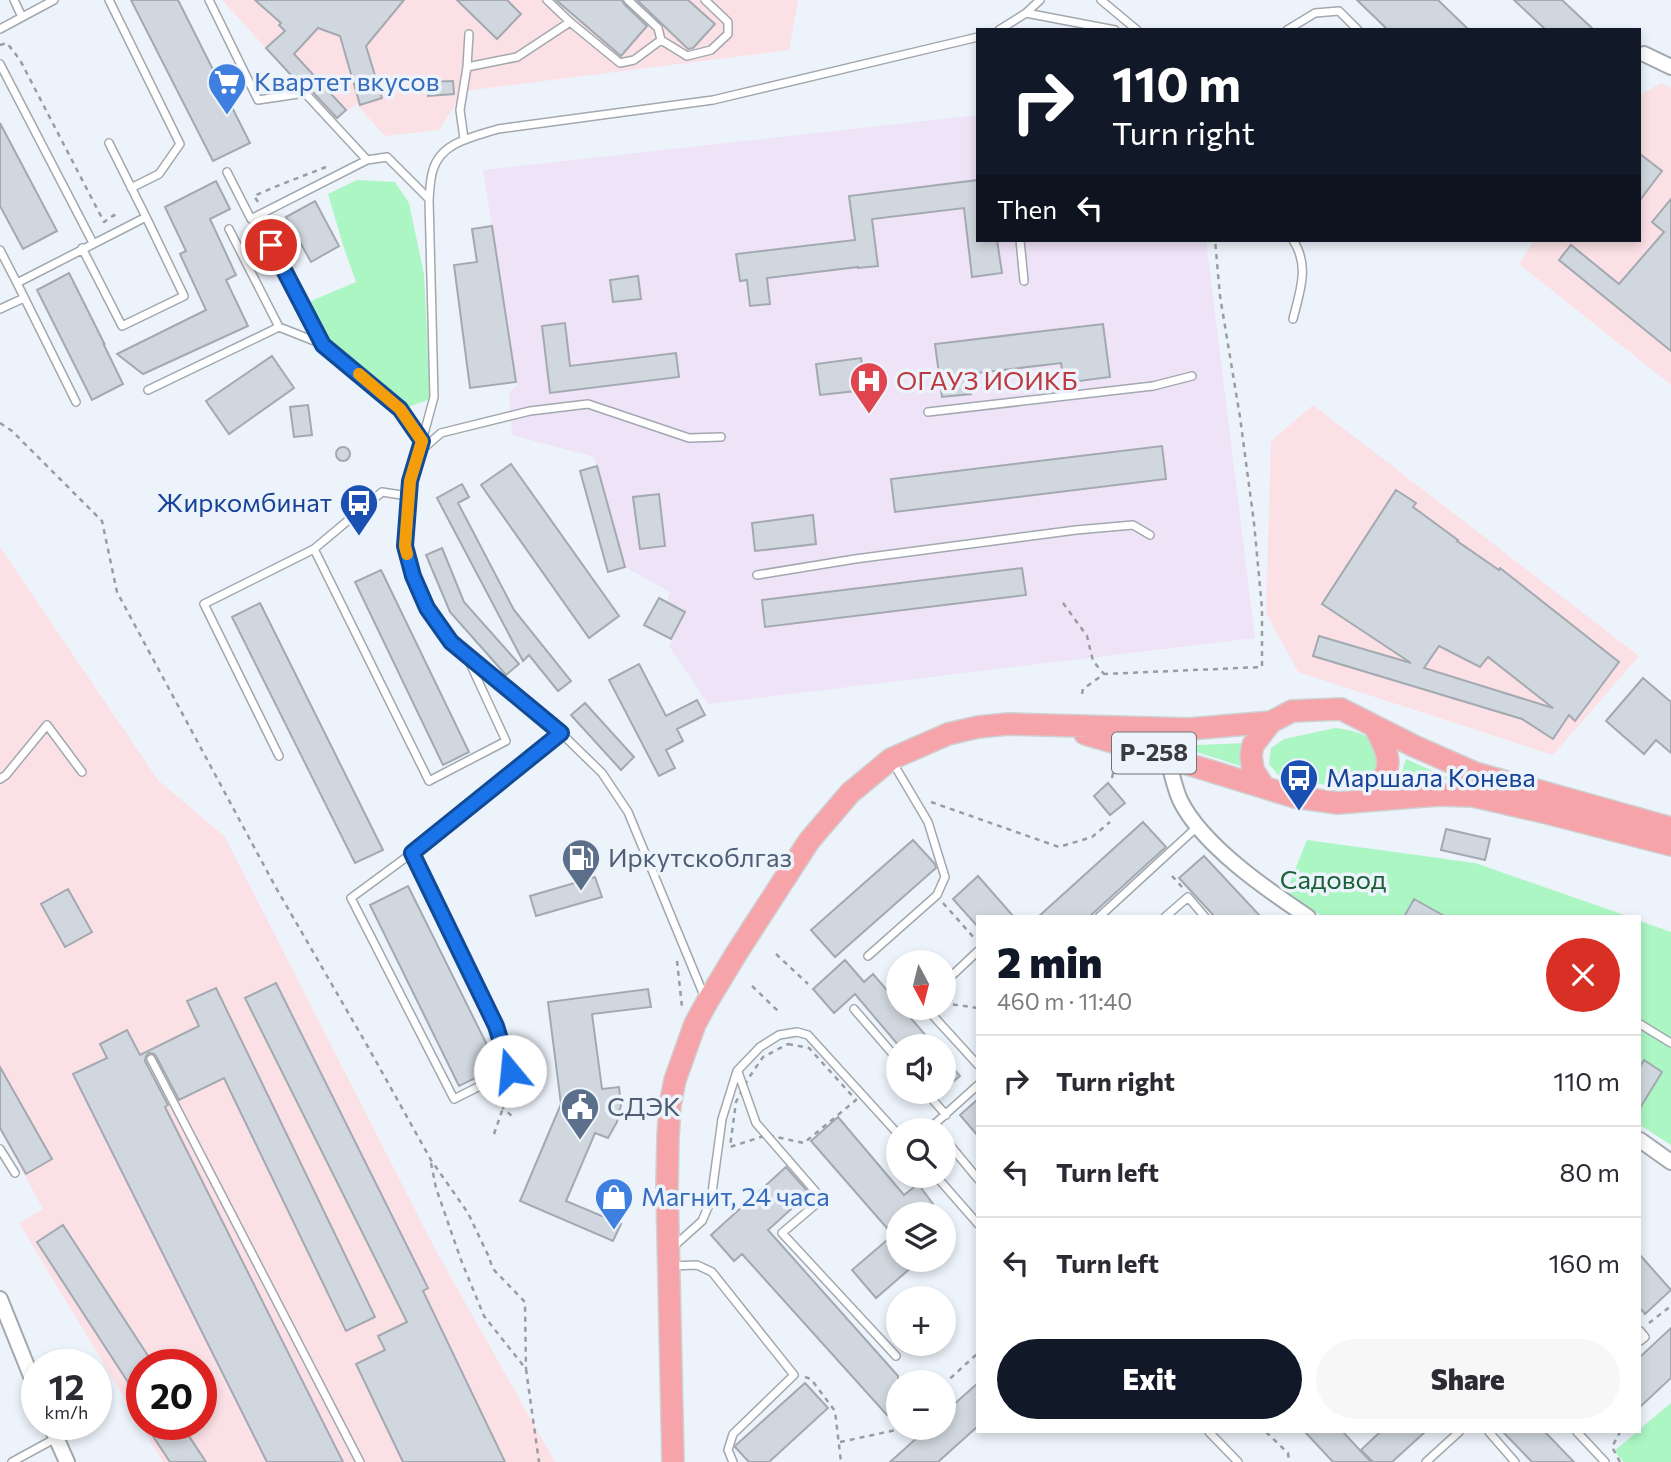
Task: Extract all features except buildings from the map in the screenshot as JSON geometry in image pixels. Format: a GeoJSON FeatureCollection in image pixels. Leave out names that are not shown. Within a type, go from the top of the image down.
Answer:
{"type":"FeatureCollection","features":[{"type":"Feature","properties":{"kind":"main road","name":"Р-258"},"geometry":{"type":"LineString","coordinates":[[1041,726],[1189,729],[1271,722],[1292,711],[1341,709],[1475,773],[1671,828]]}},
{"type":"Feature","properties":{"kind":"main road"},"geometry":{"type":"LineString","coordinates":[[1264,787],[1253,770],[1251,755],[1253,745],[1271,722]]}},
{"type":"Feature","properties":{"kind":"main road"},"geometry":{"type":"LineString","coordinates":[[673,1462],[668,1148],[670,1105],[675,1080],[695,1024],[736,954],[809,841],[850,793],[891,759],[948,734],[1008,724],[1041,726]]}},
{"type":"Feature","properties":{"kind":"main road","name":"Р-258"},"geometry":{"type":"LineString","coordinates":[[1041,726],[1075,732],[1295,797],[1338,803],[1438,794],[1473,796],[1671,845]]}},
{"type":"Feature","properties":{"kind":"main road"},"geometry":{"type":"LineString","coordinates":[[1370,800],[1388,771],[1387,750],[1374,726]]}},
{"type":"Feature","properties":{"kind":"street"},"geometry":{"type":"LineString","coordinates":[[1644,54],[1671,67]]}},
{"type":"Feature","properties":{"kind":"street"},"geometry":{"type":"LineString","coordinates":[[1168,758],[1180,800],[1197,827],[1226,856],[1305,915]]}},
{"type":"Feature","properties":{"kind":"street"},"geometry":{"type":"LineString","coordinates":[[1641,1141],[1671,1162]]}},
{"type":"Feature","properties":{"kind":"street"},"geometry":{"type":"LineString","coordinates":[[0,1299],[21,1351]]}},
{"type":"Feature","properties":{"kind":"street"},"geometry":{"type":"LineString","coordinates":[[57,1440],[67,1462]]}},
{"type":"Feature","properties":{"kind":"lane"},"geometry":{"type":"LineString","coordinates":[[14,0],[22,17]]}},
{"type":"Feature","properties":{"kind":"lane"},"geometry":{"type":"LineString","coordinates":[[0,29],[54,0]]}},
{"type":"Feature","properties":{"kind":"lane"},"geometry":{"type":"LineString","coordinates":[[109,0],[180,144],[159,174],[131,188]]}},
{"type":"Feature","properties":{"kind":"lane"},"geometry":{"type":"LineString","coordinates":[[209,0],[258,100],[305,93],[364,157]]}},
{"type":"Feature","properties":{"kind":"lane"},"geometry":{"type":"LineString","coordinates":[[547,0],[620,63],[634,60],[661,40]]}},
{"type":"Feature","properties":{"kind":"lane"},"geometry":{"type":"LineString","coordinates":[[628,0],[658,27],[661,40],[687,56],[711,50],[728,34],[728,22],[705,0]]}},
{"type":"Feature","properties":{"kind":"lane"},"geometry":{"type":"LineString","coordinates":[[1002,28],[1026,13],[1040,0]]}},
{"type":"Feature","properties":{"kind":"lane"},"geometry":{"type":"LineString","coordinates":[[1101,0],[1135,28]]}},
{"type":"Feature","properties":{"kind":"lane"},"geometry":{"type":"LineString","coordinates":[[1290,28],[1315,13],[1339,11],[1356,28]]}},
{"type":"Feature","properties":{"kind":"lane"},"geometry":{"type":"LineString","coordinates":[[1026,13],[1105,28]]}},
{"type":"Feature","properties":{"kind":"lane"},"geometry":{"type":"LineString","coordinates":[[467,67],[517,57],[570,22]]}},
{"type":"Feature","properties":{"kind":"lane"},"geometry":{"type":"LineString","coordinates":[[464,139],[460,110],[469,34]]}},
{"type":"Feature","properties":{"kind":"lane"},"geometry":{"type":"LineString","coordinates":[[707,1002],[628,812],[601,773],[561,733],[451,642],[427,608],[413,576],[405,546],[408,496],[434,397],[429,199],[433,170],[442,152],[464,139],[498,130],[713,100],[976,37]]}},
{"type":"Feature","properties":{"kind":"lane"},"geometry":{"type":"LineString","coordinates":[[0,64],[93,243]]}},
{"type":"Feature","properties":{"kind":"lane"},"geometry":{"type":"LineString","coordinates":[[82,248],[122,327],[184,296],[109,143]]}},
{"type":"Feature","properties":{"kind":"lane"},"geometry":{"type":"LineString","coordinates":[[227,172],[251,219],[364,157],[387,157],[429,199]]}},
{"type":"Feature","properties":{"kind":"lane"},"geometry":{"type":"LineString","coordinates":[[17,283],[146,216]]}},
{"type":"Feature","properties":{"kind":"lane"},"geometry":{"type":"LineString","coordinates":[[229,229],[279,327],[323,345],[400,409],[422,441]]}},
{"type":"Feature","properties":{"kind":"lane"},"geometry":{"type":"LineString","coordinates":[[1020,242],[1024,281]]}},
{"type":"Feature","properties":{"kind":"lane"},"geometry":{"type":"LineString","coordinates":[[1293,319],[1302,284],[1301,253],[1294,242]]}},
{"type":"Feature","properties":{"kind":"lane"},"geometry":{"type":"LineString","coordinates":[[271,245],[323,345]]}},
{"type":"Feature","properties":{"kind":"lane"},"geometry":{"type":"LineString","coordinates":[[0,250],[76,402]]}},
{"type":"Feature","properties":{"kind":"lane"},"geometry":{"type":"LineString","coordinates":[[0,309],[24,298]]}},
{"type":"Feature","properties":{"kind":"lane"},"geometry":{"type":"LineString","coordinates":[[148,390],[279,327]]}},
{"type":"Feature","properties":{"kind":"lane"},"geometry":{"type":"LineString","coordinates":[[928,412],[1153,386],[1192,376]]}},
{"type":"Feature","properties":{"kind":"lane"},"geometry":{"type":"LineString","coordinates":[[418,453],[441,433],[530,411],[588,404],[689,438],[721,437]]}},
{"type":"Feature","properties":{"kind":"lane"},"geometry":{"type":"LineString","coordinates":[[279,756],[204,604],[314,549],[382,492],[408,496]]}},
{"type":"Feature","properties":{"kind":"lane"},"geometry":{"type":"LineString","coordinates":[[757,575],[855,559],[1076,530],[1133,526],[1150,535]]}},
{"type":"Feature","properties":{"kind":"lane"},"geometry":{"type":"LineString","coordinates":[[314,549],[429,781],[506,741],[467,655]]}},
{"type":"Feature","properties":{"kind":"lane"},"geometry":{"type":"LineString","coordinates":[[0,779],[47,724],[82,772]]}},
{"type":"Feature","properties":{"kind":"lane"},"geometry":{"type":"LineString","coordinates":[[412,853],[496,1026],[510,1071],[454,1099],[351,898],[412,853],[561,733]]}},
{"type":"Feature","properties":{"kind":"lane"},"geometry":{"type":"LineString","coordinates":[[868,956],[937,895],[945,877],[928,822],[891,759]]}},
{"type":"Feature","properties":{"kind":"lane"},"geometry":{"type":"LineString","coordinates":[[1101,915],[1197,827]]}},
{"type":"Feature","properties":{"kind":"lane"},"geometry":{"type":"LineString","coordinates":[[1168,915],[1188,897],[1203,915]]}},
{"type":"Feature","properties":{"kind":"lane"},"geometry":{"type":"LineString","coordinates":[[956,972],[976,953]]}},
{"type":"Feature","properties":{"kind":"lane"},"geometry":{"type":"LineString","coordinates":[[854,1009],[886,1046]]}},
{"type":"Feature","properties":{"kind":"lane"},"geometry":{"type":"LineString","coordinates":[[937,1020],[976,1063]]}},
{"type":"Feature","properties":{"kind":"lane"},"geometry":{"type":"LineString","coordinates":[[1641,1025],[1671,1042]]}},
{"type":"Feature","properties":{"kind":"lane"},"geometry":{"type":"LineString","coordinates":[[733,1462],[728,1450],[733,1434],[794,1375],[712,1272],[669,1258],[702,1221],[711,1200],[722,1119],[737,1071],[760,1047],[779,1035],[797,1032],[808,1035],[886,1121]]}},
{"type":"Feature","properties":{"kind":"lane"},"geometry":{"type":"LineString","coordinates":[[151,1059],[360,1462]]}},
{"type":"Feature","properties":{"kind":"lane"},"geometry":{"type":"LineString","coordinates":[[737,1071],[757,1123],[822,1199],[782,1233],[886,1345]]}},
{"type":"Feature","properties":{"kind":"lane"},"geometry":{"type":"LineString","coordinates":[[942,1118],[976,1087]]}},
{"type":"Feature","properties":{"kind":"lane"},"geometry":{"type":"LineString","coordinates":[[936,1104],[946,1115]]}},
{"type":"Feature","properties":{"kind":"lane"},"geometry":{"type":"LineString","coordinates":[[0,1149],[15,1173]]}},
{"type":"Feature","properties":{"kind":"lane"},"geometry":{"type":"LineString","coordinates":[[956,1152],[976,1177]]}},
{"type":"Feature","properties":{"kind":"lane"},"geometry":{"type":"LineString","coordinates":[[946,1188],[976,1222]]}},
{"type":"Feature","properties":{"kind":"lane"},"geometry":{"type":"LineString","coordinates":[[1210,1433],[1238,1462]]}},
{"type":"Feature","properties":{"kind":"lane"},"geometry":{"type":"LineString","coordinates":[[1426,1462],[1458,1433]]}},
{"type":"Feature","properties":{"kind":"lane"},"geometry":{"type":"LineString","coordinates":[[1490,1433],[1516,1462]]}},
{"type":"Feature","properties":{"kind":"lane"},"geometry":{"type":"LineString","coordinates":[[1578,1433],[1605,1462]]}},
{"type":"Feature","properties":{"kind":"lane"},"geometry":{"type":"LineString","coordinates":[[12,1462],[41,1440]]}},
{"type":"Feature","properties":{"kind":"path"},"geometry":{"type":"LineString","coordinates":[[0,45],[7,43],[20,60],[104,222],[114,215],[119,219]]}},
{"type":"Feature","properties":{"kind":"path"},"geometry":{"type":"LineString","coordinates":[[272,188],[364,157]]}},
{"type":"Feature","properties":{"kind":"path"},"geometry":{"type":"LineString","coordinates":[[1082,694],[1083,690],[1104,674],[1262,667],[1262,608],[1254,523],[1220,296],[1215,242]]}},
{"type":"Feature","properties":{"kind":"path"},"geometry":{"type":"LineString","coordinates":[[0,424],[12,431],[102,521],[117,593],[275,886],[430,1160],[468,1213],[493,1269],[524,1302],[526,1369],[539,1462]]}},
{"type":"Feature","properties":{"kind":"path"},"geometry":{"type":"LineString","coordinates":[[1063,603],[1087,636],[1093,661],[1104,674]]}},
{"type":"Feature","properties":{"kind":"path"},"geometry":{"type":"LineString","coordinates":[[1112,778],[1115,764]]}},
{"type":"Feature","properties":{"kind":"path"},"geometry":{"type":"LineString","coordinates":[[911,795],[1059,847],[1092,837],[1110,822]]}},
{"type":"Feature","properties":{"kind":"path"},"geometry":{"type":"LineString","coordinates":[[1172,876],[1182,887]]}},
{"type":"Feature","properties":{"kind":"path"},"geometry":{"type":"LineString","coordinates":[[937,895],[976,940]]}},
{"type":"Feature","properties":{"kind":"path"},"geometry":{"type":"LineString","coordinates":[[676,953],[682,1007]]}},
{"type":"Feature","properties":{"kind":"path"},"geometry":{"type":"LineString","coordinates":[[776,954],[808,984]]}},
{"type":"Feature","properties":{"kind":"path"},"geometry":{"type":"LineString","coordinates":[[752,986],[778,1011]]}},
{"type":"Feature","properties":{"kind":"path"},"geometry":{"type":"LineString","coordinates":[[956,1005],[976,1008]]}},
{"type":"Feature","properties":{"kind":"path"},"geometry":{"type":"LineString","coordinates":[[789,1044],[809,1048],[856,1100],[804,1143],[767,1135],[730,1147],[736,1102],[763,1056],[789,1044]]}},
{"type":"Feature","properties":{"kind":"path"},"geometry":{"type":"LineString","coordinates":[[494,1134],[507,1095]]}},
{"type":"Feature","properties":{"kind":"path"},"geometry":{"type":"LineString","coordinates":[[503,1108],[515,1119]]}},
{"type":"Feature","properties":{"kind":"path"},"geometry":{"type":"LineString","coordinates":[[430,1160],[436,1188],[484,1316],[526,1369]]}},
{"type":"Feature","properties":{"kind":"path"},"geometry":{"type":"LineString","coordinates":[[1657,1317],[1671,1306]]}},
{"type":"Feature","properties":{"kind":"path"},"geometry":{"type":"LineString","coordinates":[[956,1373],[976,1355]]}},
{"type":"Feature","properties":{"kind":"path"},"geometry":{"type":"LineString","coordinates":[[794,1375],[811,1379],[835,1411],[841,1462]]}},
{"type":"Feature","properties":{"kind":"path"},"geometry":{"type":"LineString","coordinates":[[839,1442],[886,1432]]}},
{"type":"Feature","properties":{"kind":"path"},"geometry":{"type":"LineString","coordinates":[[1267,1433],[1288,1453],[1289,1462]]}},
{"type":"Feature","properties":{"kind":"path"},"geometry":{"type":"LineString","coordinates":[[1619,1433],[1612,1447],[1620,1462]]}},
{"type":"Feature","properties":{"kind":"shaded area"},"geometry":{"type":"Polygon","coordinates":[[[222,0],[798,0],[789,50],[464,91],[439,130],[385,136],[356,104],[333,122],[222,0]]]}},
{"type":"Feature","properties":{"kind":"shaded area"},"geometry":{"type":"Polygon","coordinates":[[[1661,83],[1671,88],[1671,385],[1519,264],[1533,242],[1641,242],[1641,94],[1661,83]]]}},
{"type":"Feature","properties":{"kind":"shaded area","name":"ОГАУЗ ИОИКБ"},"geometry":{"type":"Polygon","coordinates":[[[976,115],[976,242],[1206,242],[1255,638],[708,704],[669,646],[685,612],[667,601],[670,592],[625,567],[594,457],[512,435],[509,394],[517,385],[483,170],[976,115]]]}},
{"type":"Feature","properties":{"kind":"shaded area"},"geometry":{"type":"Polygon","coordinates":[[[1313,405],[1639,656],[1553,755],[1298,672],[1266,613],[1271,441],[1313,405]]]}},
{"type":"Feature","properties":{"kind":"shaded area"},"geometry":{"type":"Polygon","coordinates":[[[0,547],[158,780],[225,837],[435,1249],[555,1462],[163,1462],[150,1440],[217,1440],[217,1349],[126,1349],[126,1401],[112,1377],[112,1349],[95,1349],[19,1223],[43,1209],[0,1130],[0,547]]]}},
{"type":"Feature","properties":{"kind":"green space"},"geometry":{"type":"Polygon","coordinates":[[[357,180],[395,182],[409,203],[424,274],[430,399],[406,408],[327,344],[311,301],[356,282],[328,194],[357,180]]]}},
{"type":"Feature","properties":{"kind":"green space"},"geometry":{"type":"Polygon","coordinates":[[[1335,728],[1357,732],[1371,741],[1376,755],[1373,778],[1356,788],[1293,781],[1278,775],[1269,764],[1271,748],[1284,739],[1335,728]]]}},
{"type":"Feature","properties":{"kind":"green space"},"geometry":{"type":"Polygon","coordinates":[[[1244,743],[1244,767],[1177,746],[1244,743]]]}},
{"type":"Feature","properties":{"kind":"green space"},"geometry":{"type":"Polygon","coordinates":[[[1406,759],[1451,779],[1398,784],[1406,759]]]}},
{"type":"Feature","properties":{"kind":"green space","name":"Садовод"},"geometry":{"type":"Polygon","coordinates":[[[1307,840],[1475,863],[1624,915],[1320,915],[1286,892],[1307,840]]]}},
{"type":"Feature","properties":{"kind":"green space"},"geometry":{"type":"Polygon","coordinates":[[[1641,921],[1671,932],[1671,1145],[1641,1126],[1641,921]]]}},
{"type":"Feature","properties":{"kind":"green space"},"geometry":{"type":"Polygon","coordinates":[[[1671,1403],[1671,1462],[1624,1462],[1614,1451],[1636,1433],[1641,1433],[1641,1428],[1671,1403]]]}},
{"type":"Feature","properties":{"kind":"slow traffic"},"geometry":{"type":"LineString","coordinates":[[359,374],[400,409],[422,441],[408,496],[405,546],[407,554]]}},
{"type":"Feature","properties":{"kind":"place","name":"Квартет вкусов"},"geometry":{"type":"Point","coordinates":[227,116]}},
{"type":"Feature","properties":{"kind":"place","name":"ОГАУЗ ИОИКБ"},"geometry":{"type":"Point","coordinates":[869,415]}},
{"type":"Feature","properties":{"kind":"place","name":"Жиркомбинат"},"geometry":{"type":"Point","coordinates":[359,537]}},
{"type":"Feature","properties":{"kind":"place","name":"Маршала Конева"},"geometry":{"type":"Point","coordinates":[1299,812]}},
{"type":"Feature","properties":{"kind":"place","name":"Иркутскоблгаз"},"geometry":{"type":"Point","coordinates":[581,892]}},
{"type":"Feature","properties":{"kind":"place","name":"СДЭК"},"geometry":{"type":"Point","coordinates":[580,1141]}},
{"type":"Feature","properties":{"kind":"place","name":"Магнит, 24 часа"},"geometry":{"type":"Point","coordinates":[614,1231]}},
{"type":"Feature","properties":{"kind":"route"},"geometry":{"type":"LineString","coordinates":[[271,245],[323,345],[400,409],[422,441],[410,481],[405,546],[413,576],[427,608],[451,642],[561,733],[412,853],[496,1026],[510,1071]]}}]}
